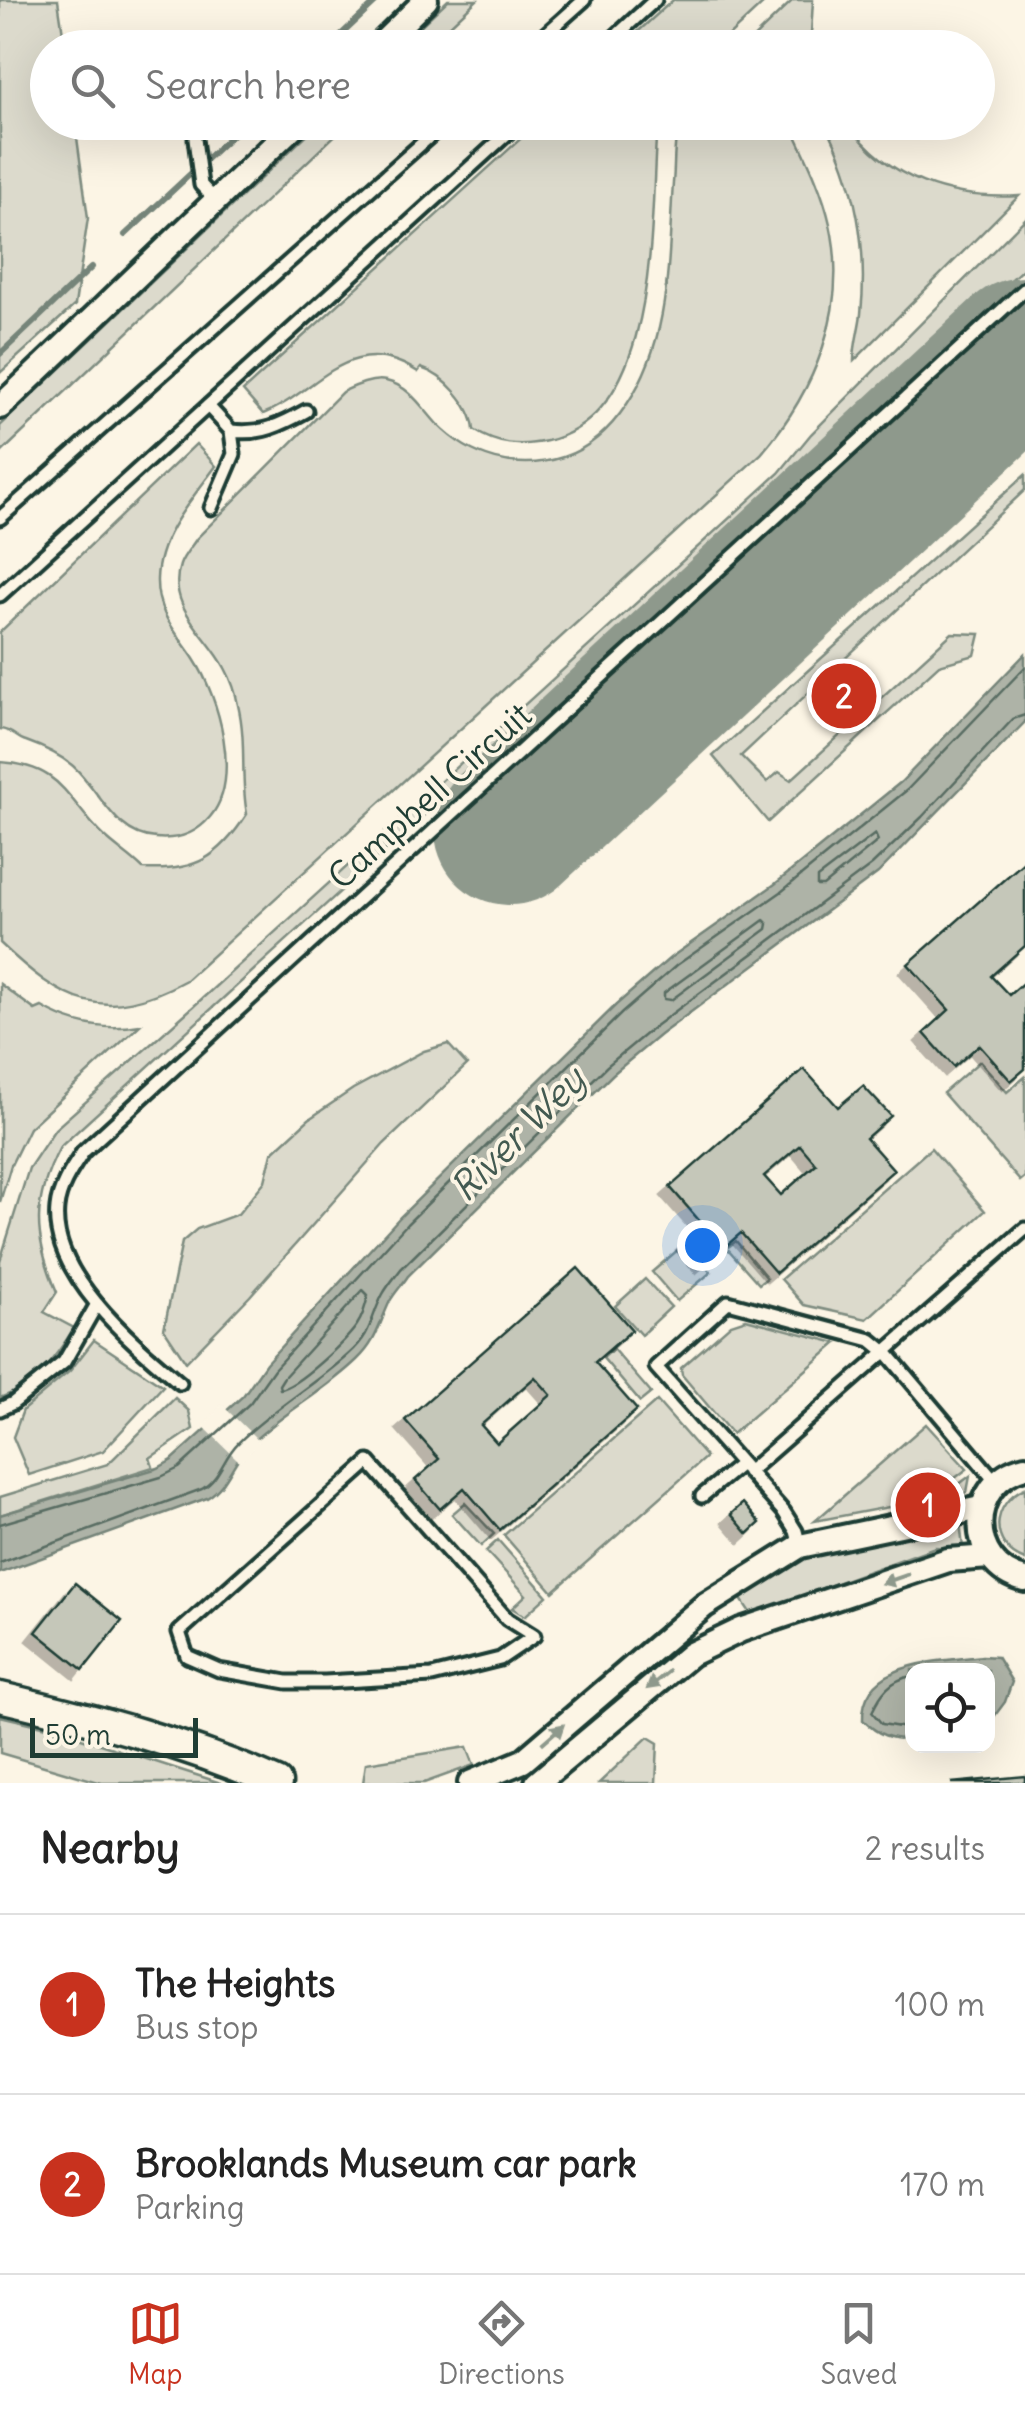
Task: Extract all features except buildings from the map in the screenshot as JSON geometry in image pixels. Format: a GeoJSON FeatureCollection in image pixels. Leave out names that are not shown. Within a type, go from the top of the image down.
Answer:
{"type":"FeatureCollection","features":[{"type":"Feature","properties":{"kind":"street"},"geometry":{"type":"LineString","coordinates":[[395,30],[426,0]]}},
{"type":"Feature","properties":{"kind":"street"},"geometry":{"type":"LineString","coordinates":[[0,407],[208,193],[275,140]]}},
{"type":"Feature","properties":{"kind":"street"},"geometry":{"type":"LineString","coordinates":[[1025,1466],[996,1482],[980,1508],[978,1525],[990,1558],[1003,1570],[1025,1580]]}},
{"type":"Feature","properties":{"kind":"street"},"geometry":{"type":"LineString","coordinates":[[470,1783],[522,1761],[704,1606],[800,1546],[980,1508]]}},
{"type":"Feature","properties":{"kind":"street"},"geometry":{"type":"LineString","coordinates":[[537,1783],[691,1654],[741,1630],[948,1560],[990,1558]]}},
{"type":"Feature","properties":{"kind":"street"},"geometry":{"type":"LineString","coordinates":[[725,1593],[741,1630]]}},
{"type":"Feature","properties":{"kind":"street"},"geometry":{"type":"LineString","coordinates":[[0,1697],[166,1742],[277,1783]]}},
{"type":"Feature","properties":{"kind":"lane"},"geometry":{"type":"LineString","coordinates":[[550,30],[584,0]]}},
{"type":"Feature","properties":{"kind":"lane"},"geometry":{"type":"LineString","coordinates":[[622,30],[655,0]]}},
{"type":"Feature","properties":{"kind":"lane"},"geometry":{"type":"LineString","coordinates":[[195,140],[208,193]]}},
{"type":"Feature","properties":{"kind":"lane"},"geometry":{"type":"LineString","coordinates":[[0,518],[426,140]]}},
{"type":"Feature","properties":{"kind":"lane"},"geometry":{"type":"LineString","coordinates":[[0,595],[500,140]]}},
{"type":"Feature","properties":{"kind":"lane","name":"Campbell Circuit"},"geometry":{"type":"LineString","coordinates":[[180,1383],[97,1304],[71,1270],[56,1209],[66,1179],[83,1152],[1025,289]]}},
{"type":"Feature","properties":{"kind":"lane"},"geometry":{"type":"LineString","coordinates":[[208,406],[231,431],[234,454],[211,508]]}},
{"type":"Feature","properties":{"kind":"lane"},"geometry":{"type":"LineString","coordinates":[[231,431],[250,434],[278,427],[306,411]]}},
{"type":"Feature","properties":{"kind":"lane"},"geometry":{"type":"LineString","coordinates":[[702,1496],[744,1468],[887,1353],[1025,1229]]}},
{"type":"Feature","properties":{"kind":"lane"},"geometry":{"type":"LineString","coordinates":[[800,1546],[784,1512],[656,1367],[728,1302],[870,1340],[887,1353],[996,1482]]}},
{"type":"Feature","properties":{"kind":"lane"},"geometry":{"type":"LineString","coordinates":[[0,1409],[64,1362],[97,1304]]}},
{"type":"Feature","properties":{"kind":"lane"},"geometry":{"type":"LineString","coordinates":[[369,1462],[506,1619],[534,1636],[500,1658],[432,1676],[287,1682],[220,1670],[187,1656],[179,1632],[369,1462]]}},
{"type":"Feature","properties":{"kind":"shaded area"},"geometry":{"type":"Polygon","coordinates":[[[0,0],[58,0],[62,30],[30,30],[30,140],[77,140],[88,218],[75,305],[0,373],[0,0]]]}},
{"type":"Feature","properties":{"kind":"shaded area"},"geometry":{"type":"Polygon","coordinates":[[[448,0],[477,0],[445,30],[416,30],[448,0]]]}},
{"type":"Feature","properties":{"kind":"shaded area"},"geometry":{"type":"Polygon","coordinates":[[[673,0],[767,0],[735,30],[640,30],[673,0]]]}},
{"type":"Feature","properties":{"kind":"shaded area"},"geometry":{"type":"Polygon","coordinates":[[[793,0],[813,0],[811,30],[762,30],[793,0]]]}},
{"type":"Feature","properties":{"kind":"shaded area"},"geometry":{"type":"Polygon","coordinates":[[[301,140],[330,140],[0,454],[0,426],[301,140]]]}},
{"type":"Feature","properties":{"kind":"shaded area"},"geometry":{"type":"Polygon","coordinates":[[[519,140],[656,140],[641,314],[629,357],[610,395],[584,424],[537,443],[491,439],[474,430],[462,401],[439,377],[421,368],[418,372],[394,360],[372,357],[353,360],[335,369],[263,414],[243,391],[519,140]]]}},
{"type":"Feature","properties":{"kind":"shaded area"},"geometry":{"type":"Polygon","coordinates":[[[676,140],[798,140],[830,224],[835,287],[823,347],[797,403],[761,454],[186,980],[131,1002],[108,1004],[65,993],[23,964],[0,943],[0,762],[38,770],[51,778],[106,838],[143,869],[191,865],[216,852],[247,814],[241,719],[227,672],[191,620],[179,594],[177,580],[185,555],[197,538],[342,392],[364,383],[381,380],[402,388],[450,436],[496,459],[546,461],[573,453],[600,436],[621,413],[641,379],[660,326],[668,269],[676,140]]]}},
{"type":"Feature","properties":{"kind":"shaded area"},"geometry":{"type":"Polygon","coordinates":[[[834,140],[862,140],[902,172],[946,190],[1019,196],[854,361],[863,289],[861,240],[852,192],[834,140]]]}},
{"type":"Feature","properties":{"kind":"shaded area"},"geometry":{"type":"Polygon","coordinates":[[[1025,219],[1025,267],[60,1147],[40,1202],[43,1253],[57,1292],[44,1312],[74,1328],[43,1370],[24,1386],[0,1398],[0,1261],[29,1168],[55,1129],[779,473],[811,434],[1025,219]]]}},
{"type":"Feature","properties":{"kind":"shaded area"},"geometry":{"type":"Polygon","coordinates":[[[196,444],[216,466],[187,505],[163,548],[158,591],[169,622],[212,694],[223,738],[225,782],[220,801],[199,828],[179,837],[156,838],[142,835],[119,821],[68,762],[0,729],[0,632],[196,444]]]}},
{"type":"Feature","properties":{"kind":"shaded area"},"geometry":{"type":"Polygon","coordinates":[[[1025,475],[1025,490],[741,756],[767,782],[779,772],[791,780],[952,633],[980,634],[975,655],[939,665],[768,822],[713,756],[1025,475]]]}},
{"type":"Feature","properties":{"kind":"shaded area"},"geometry":{"type":"Polygon","coordinates":[[[0,984],[35,1010],[42,1007],[90,1025],[140,1025],[29,1128],[11,1165],[0,1202],[0,984]]]}},
{"type":"Feature","properties":{"kind":"shaded area"},"geometry":{"type":"Polygon","coordinates":[[[448,1044],[467,1065],[384,1144],[250,1296],[186,1362],[164,1329],[182,1242],[197,1229],[238,1214],[265,1181],[272,1153],[309,1119],[353,1089],[424,1051],[448,1044]]]}},
{"type":"Feature","properties":{"kind":"shaded area"},"geometry":{"type":"Polygon","coordinates":[[[980,1061],[1007,1092],[1025,1077],[1025,1177],[1020,1181],[943,1093],[980,1061]]]}},
{"type":"Feature","properties":{"kind":"shaded area"},"geometry":{"type":"Polygon","coordinates":[[[931,1148],[985,1211],[867,1319],[804,1305],[781,1279],[931,1148]]]}},
{"type":"Feature","properties":{"kind":"shaded area"},"geometry":{"type":"Polygon","coordinates":[[[736,1241],[767,1278],[759,1284],[727,1248],[736,1241]]]}},
{"type":"Feature","properties":{"kind":"shaded area"},"geometry":{"type":"Polygon","coordinates":[[[686,1243],[711,1272],[677,1301],[652,1272],[686,1243]]]}},
{"type":"Feature","properties":{"kind":"shaded area"},"geometry":{"type":"Polygon","coordinates":[[[645,1279],[671,1307],[641,1335],[615,1306],[645,1279]]]}},
{"type":"Feature","properties":{"kind":"shaded area"},"geometry":{"type":"Polygon","coordinates":[[[746,1319],[837,1343],[732,1434],[682,1375],[681,1368],[731,1324],[746,1319]]]}},
{"type":"Feature","properties":{"kind":"shaded area"},"geometry":{"type":"Polygon","coordinates":[[[94,1340],[163,1386],[103,1451],[29,1475],[13,1437],[23,1410],[70,1371],[94,1340]]]}},
{"type":"Feature","properties":{"kind":"shaded area"},"geometry":{"type":"Polygon","coordinates":[[[613,1349],[651,1393],[640,1402],[603,1358],[613,1349]]]}},
{"type":"Feature","properties":{"kind":"shaded area"},"geometry":{"type":"Polygon","coordinates":[[[175,1398],[189,1411],[193,1429],[150,1458],[153,1467],[0,1515],[0,1497],[108,1464],[175,1398]]]}},
{"type":"Feature","properties":{"kind":"shaded area"},"geometry":{"type":"Polygon","coordinates":[[[657,1401],[706,1457],[553,1592],[504,1535],[657,1401]]]}},
{"type":"Feature","properties":{"kind":"shaded area"},"geometry":{"type":"Polygon","coordinates":[[[926,1424],[967,1469],[926,1500],[815,1521],[926,1424]]]}},
{"type":"Feature","properties":{"kind":"shaded area"},"geometry":{"type":"Polygon","coordinates":[[[970,1476],[967,1492],[927,1508],[970,1476]]]}},
{"type":"Feature","properties":{"kind":"shaded area"},"geometry":{"type":"Polygon","coordinates":[[[1025,1488],[1025,1560],[1005,1545],[998,1524],[1005,1504],[1025,1488]]]}},
{"type":"Feature","properties":{"kind":"shaded area"},"geometry":{"type":"Polygon","coordinates":[[[465,1503],[494,1534],[481,1546],[452,1514],[465,1503]]]}},
{"type":"Feature","properties":{"kind":"shaded area"},"geometry":{"type":"Polygon","coordinates":[[[960,1522],[963,1548],[935,1547],[751,1614],[737,1593],[783,1567],[819,1553],[920,1534],[960,1522]]]}},
{"type":"Feature","properties":{"kind":"shaded area"},"geometry":{"type":"Polygon","coordinates":[[[498,1540],[547,1596],[525,1616],[512,1608],[526,1595],[486,1551],[498,1540]]]}},
{"type":"Feature","properties":{"kind":"shaded area"},"geometry":{"type":"Polygon","coordinates":[[[0,1716],[47,1727],[221,1783],[102,1783],[0,1753],[0,1716]]]}},
{"type":"Feature","properties":{"kind":"shaded area"},"geometry":{"type":"Polygon","coordinates":[[[648,1737],[658,1743],[656,1783],[599,1783],[648,1737]]]}},
{"type":"Feature","properties":{"kind":"shaded area"},"geometry":{"type":"Polygon","coordinates":[[[467,1747],[474,1765],[424,1783],[363,1783],[366,1763],[467,1747]]]}},
{"type":"Feature","properties":{"kind":"water","name":"River Wey"},"geometry":{"type":"Polygon","coordinates":[[[1025,654],[1025,722],[878,873],[613,1074],[408,1276],[390,1301],[364,1353],[248,1446],[214,1493],[0,1573],[0,1515],[158,1468],[172,1460],[243,1396],[266,1363],[400,1217],[616,1005],[670,958],[775,884],[901,782],[1025,654]]]}},
{"type":"Feature","properties":{"kind":"water"},"geometry":{"type":"Polygon","coordinates":[[[997,1657],[1012,1682],[995,1715],[995,1663],[925,1663],[997,1657]]]}},
{"type":"Feature","properties":{"kind":"water"},"geometry":{"type":"Polygon","coordinates":[[[905,1668],[905,1739],[885,1736],[863,1720],[866,1700],[889,1675],[905,1668]]]}},
{"type":"Feature","properties":{"kind":"pier"},"geometry":{"type":"Polygon","coordinates":[[[222,1405],[260,1442],[240,1462],[203,1426],[222,1405]]]}},
{"type":"Feature","properties":{"kind":"waterway"},"geometry":{"type":"LineString","coordinates":[[346,30],[378,0]]}},
{"type":"Feature","properties":{"kind":"waterway"},"geometry":{"type":"LineString","coordinates":[[125,235],[227,140]]}},
{"type":"Feature","properties":{"kind":"waterway"},"geometry":{"type":"LineString","coordinates":[[0,354],[92,267]]}},
{"type":"Feature","properties":{"kind":"runway"},"geometry":{"type":"LineString","coordinates":[[510,830],[1025,352]]}},
{"type":"Feature","properties":{"kind":"place","name":"Brooklands Museum car park"},"geometry":{"type":"Point","coordinates":[844,696]}},
{"type":"Feature","properties":{"kind":"place","name":"The Heights"},"geometry":{"type":"Point","coordinates":[928,1505]}}]}
